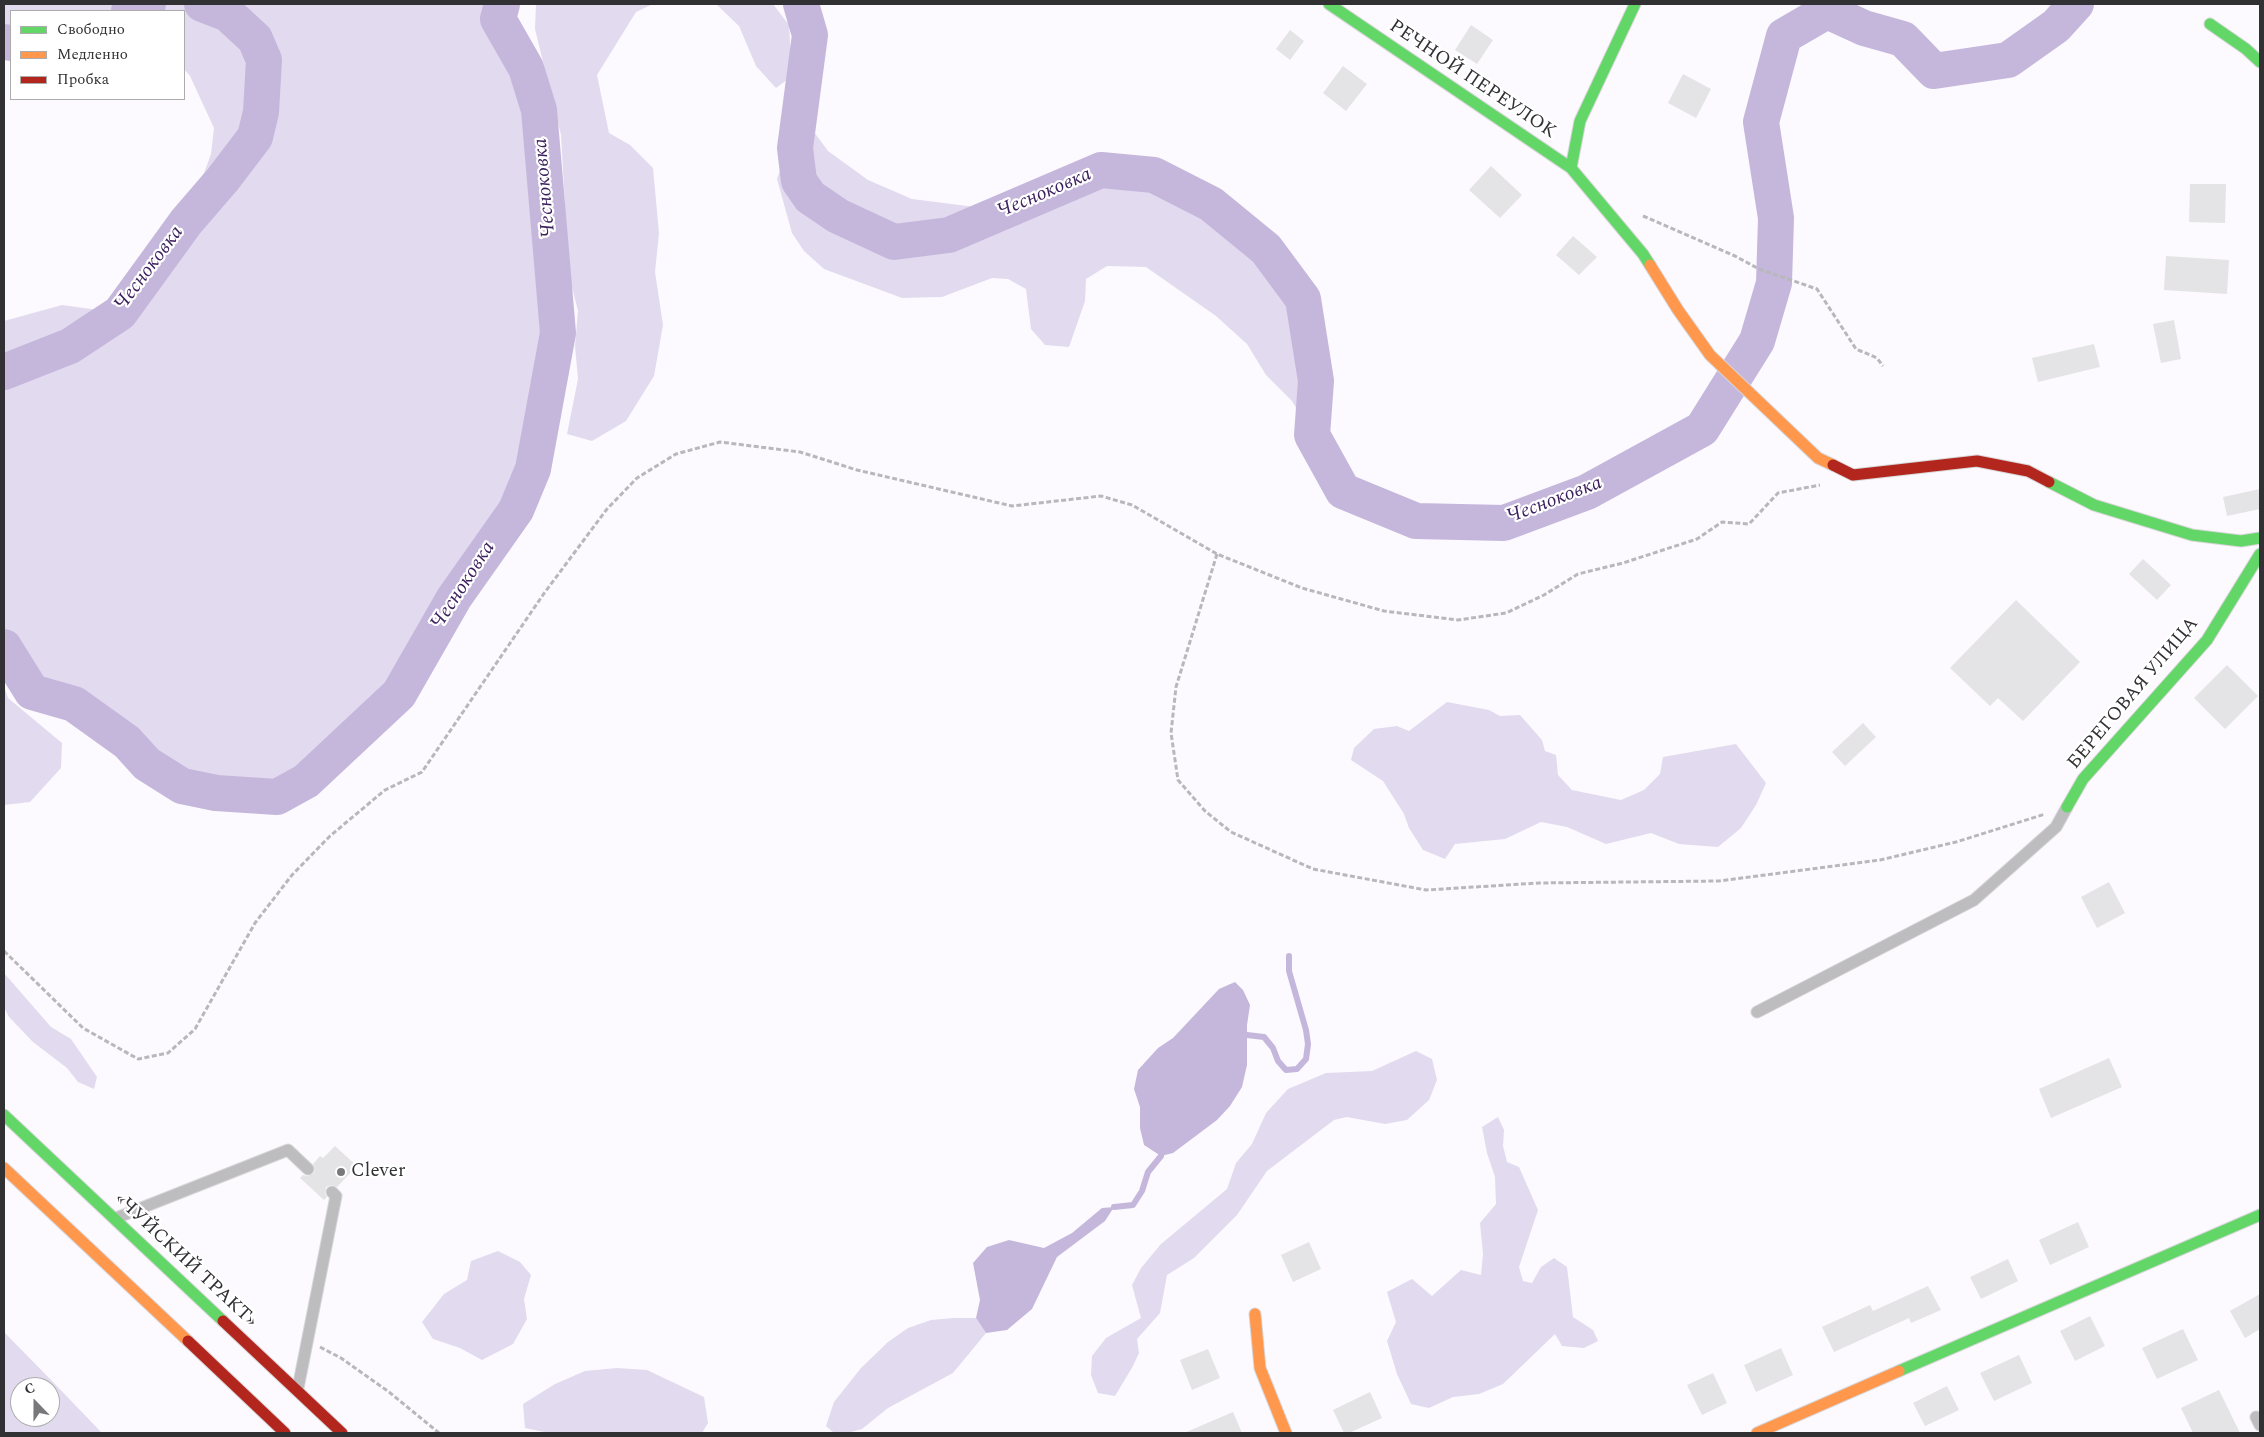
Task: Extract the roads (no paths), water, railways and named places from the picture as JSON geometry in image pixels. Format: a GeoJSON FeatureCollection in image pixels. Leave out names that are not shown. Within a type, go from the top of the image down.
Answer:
{"type":"FeatureCollection","features":[{"type":"Feature","properties":{"kind":"main road","name":"РЕЧНОЙ ПЕРЕУЛОК"},"geometry":{"type":"LineString","coordinates":[[1329,4],[1571,168],[1643,254],[1710,356],[1818,458],[1853,475],[1977,461],[2028,471],[2094,505],[2192,535],[2241,541],[2260,538]]}},
{"type":"Feature","properties":{"kind":"main road","name":"РЕЧНОЙ ПЕРЕУЛОК"},"geometry":{"type":"LineString","coordinates":[[1571,168],[1580,120],[1635,4]]}},
{"type":"Feature","properties":{"kind":"main road"},"geometry":{"type":"LineString","coordinates":[[2210,24],[2246,49],[2260,62]]}},
{"type":"Feature","properties":{"kind":"main road","name":"БЕРЕГОВАЯ УЛИЦА"},"geometry":{"type":"LineString","coordinates":[[2067,807],[2083,779],[2207,640],[2260,554]]}},
{"type":"Feature","properties":{"kind":"main road","name":"«ЧУЙСКИЙ ТРАКТ»"},"geometry":{"type":"LineString","coordinates":[[4,1115],[116,1218],[342,1433]]}},
{"type":"Feature","properties":{"kind":"main road"},"geometry":{"type":"LineString","coordinates":[[4,1168],[286,1433]]}},
{"type":"Feature","properties":{"kind":"main road"},"geometry":{"type":"LineString","coordinates":[[1756,1433],[2260,1214]]}},
{"type":"Feature","properties":{"kind":"main road"},"geometry":{"type":"LineString","coordinates":[[1255,1314],[1260,1368],[1286,1433]]}},
{"type":"Feature","properties":{"kind":"lane"},"geometry":{"type":"LineString","coordinates":[[1757,1012],[1974,900],[2056,827],[2067,807]]}},
{"type":"Feature","properties":{"kind":"lane"},"geometry":{"type":"LineString","coordinates":[[116,1218],[288,1150],[308,1169]]}},
{"type":"Feature","properties":{"kind":"lane"},"geometry":{"type":"LineString","coordinates":[[298,1390],[306,1339],[336,1196],[332,1192]]}},
{"type":"Feature","properties":{"kind":"waterway","name":"Чесноковка"},"geometry":{"type":"LineString","coordinates":[[132,10],[148,4]]}},
{"type":"Feature","properties":{"kind":"waterway","name":"Чесноковка"},"geometry":{"type":"LineString","coordinates":[[4,372],[70,346],[120,313],[186,222],[223,179],[255,137],[261,112],[264,60],[255,39],[228,14],[202,4]]}},
{"type":"Feature","properties":{"kind":"waterway","name":"Чесноковка"},"geometry":{"type":"LineString","coordinates":[[4,647],[32,692],[74,704],[127,742],[147,764],[182,786],[216,793],[277,797],[306,781],[399,694],[454,598],[516,510],[533,469],[558,333],[539,110],[526,68],[498,19],[502,4]]}},
{"type":"Feature","properties":{"kind":"waterway","name":"Чесноковка"},"geometry":{"type":"LineString","coordinates":[[801,4],[810,35],[795,148],[799,181],[810,197],[838,216],[894,242],[949,235],[1101,170],[1154,175],[1211,204],[1266,249],[1303,299],[1316,381],[1312,435],[1343,491],[1416,521],[1504,523],[1587,492],[1702,429],[1757,341],[1774,283],[1776,218],[1761,122],[1784,36],[1827,11],[1864,28],[1903,39],[1934,71],[2008,60],[2056,26],[2076,4]]}},
{"type":"Feature","properties":{"kind":"waterway","name":"Чесноковка"},"geometry":{"type":"LineString","coordinates":[[4,42],[10,43]]}},
{"type":"Feature","properties":{"kind":"waterway"},"geometry":{"type":"LineString","coordinates":[[1247,1035],[1264,1037],[1273,1048],[1278,1061],[1286,1070],[1297,1069],[1306,1059],[1308,1044],[1306,1030],[1289,971],[1289,956]]}},
{"type":"Feature","properties":{"kind":"waterway"},"geometry":{"type":"LineString","coordinates":[[1114,1207],[1133,1205],[1142,1191],[1148,1172],[1161,1156]]}},
{"type":"Feature","properties":{"kind":"place","name":"Clever"},"geometry":{"type":"Point","coordinates":[341,1172]}}]}
